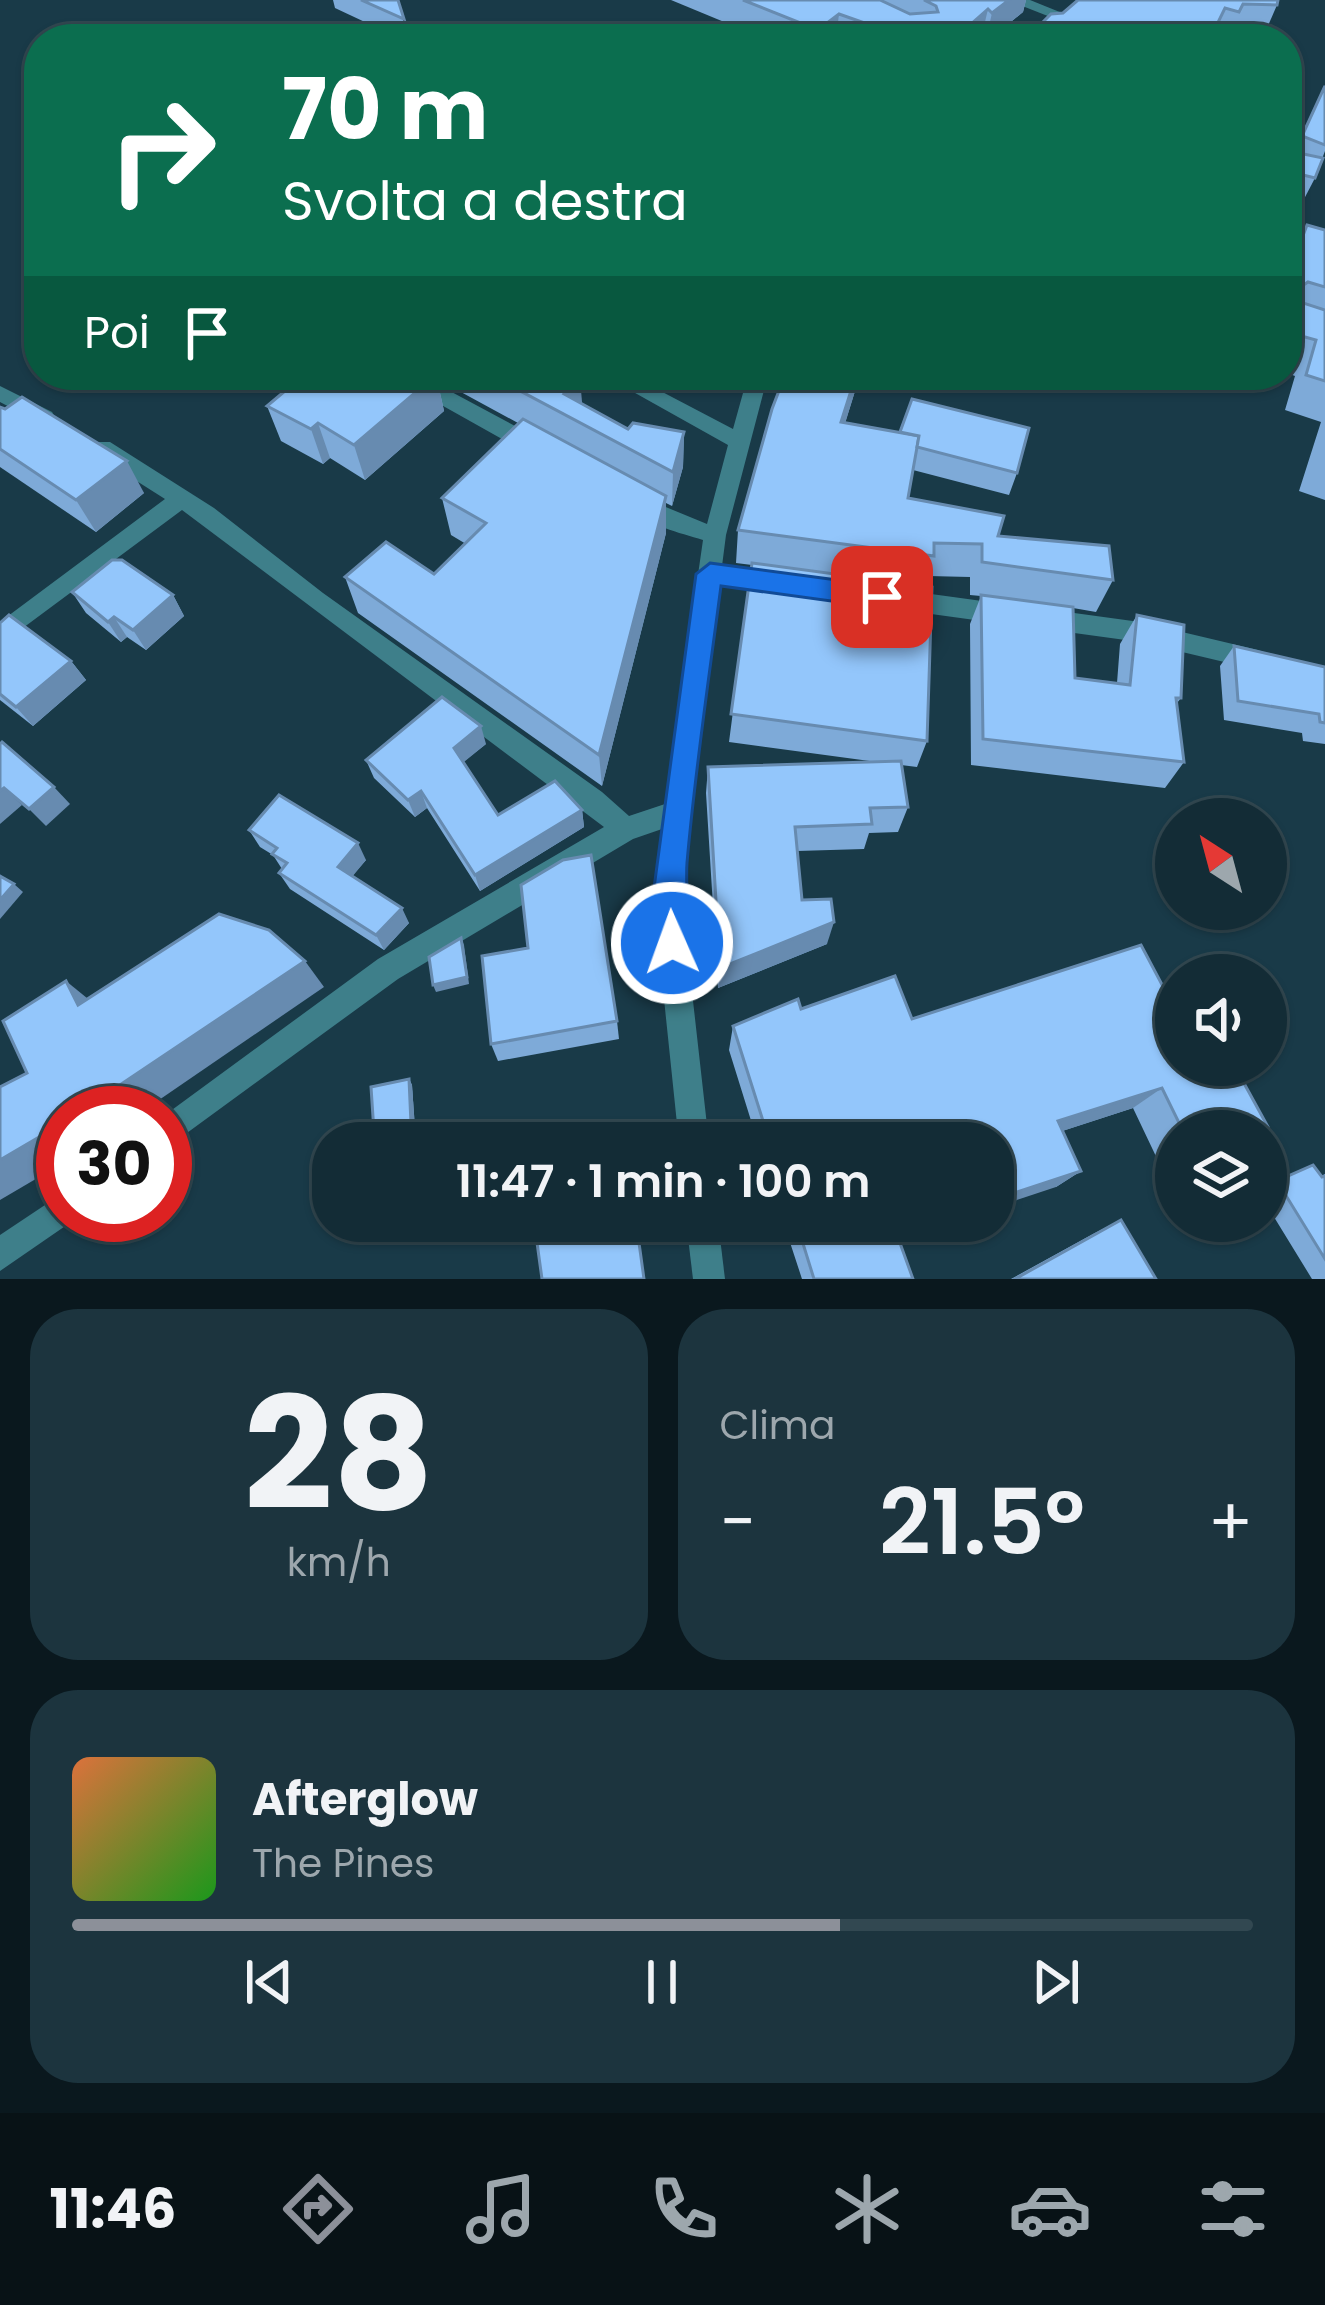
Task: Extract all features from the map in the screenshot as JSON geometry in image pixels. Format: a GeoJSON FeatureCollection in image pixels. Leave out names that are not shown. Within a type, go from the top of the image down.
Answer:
{"type":"FeatureCollection","features":[{"type":"Feature","properties":{"kind":"street"},"geometry":{"type":"LineString","coordinates":[[1015,0],[1068,19]]}},
{"type":"Feature","properties":{"kind":"street"},"geometry":{"type":"LineString","coordinates":[[431,390],[548,454]]}},
{"type":"Feature","properties":{"kind":"street"},"geometry":{"type":"LineString","coordinates":[[641,390],[740,442]]}},
{"type":"Feature","properties":{"kind":"street"},"geometry":{"type":"LineString","coordinates":[[692,1122],[668,903],[715,535],[754,390]]}},
{"type":"Feature","properties":{"kind":"street"},"geometry":{"type":"LineString","coordinates":[[0,393],[182,498],[351,627],[593,800],[625,829]]}},
{"type":"Feature","properties":{"kind":"street"},"geometry":{"type":"LineString","coordinates":[[610,488],[671,521],[715,535]]}},
{"type":"Feature","properties":{"kind":"street"},"geometry":{"type":"LineString","coordinates":[[0,635],[182,498]]}},
{"type":"Feature","properties":{"kind":"street"},"geometry":{"type":"LineString","coordinates":[[710,574],[800,586]]}},
{"type":"Feature","properties":{"kind":"street"},"geometry":{"type":"LineString","coordinates":[[868,595],[1140,632],[1279,665]]}},
{"type":"Feature","properties":{"kind":"street"},"geometry":{"type":"LineString","coordinates":[[192,1114],[388,968],[625,829],[676,812]]}},
{"type":"Feature","properties":{"kind":"street"},"geometry":{"type":"LineString","coordinates":[[0,1255],[36,1229]]}},
{"type":"Feature","properties":{"kind":"street"},"geometry":{"type":"LineString","coordinates":[[705,1242],[709,1279]]}},
{"type":"Feature","properties":{"kind":"building"},"geometry":{"type":"Polygon","coordinates":[[[361,0],[398,0],[404,19],[361,0]]]}},
{"type":"Feature","properties":{"kind":"building"},"geometry":{"type":"Polygon","coordinates":[[[743,0],[880,0],[910,14],[938,12],[924,0],[1009,0],[992,13],[988,9],[971,24],[867,24],[839,14],[826,24],[803,24],[743,0]]]}},
{"type":"Feature","properties":{"kind":"building"},"geometry":{"type":"Polygon","coordinates":[[[1078,0],[1278,0],[1277,5],[1243,4],[1239,12],[1225,8],[1217,24],[1041,24],[1051,14],[1063,13],[1078,0]]]}},
{"type":"Feature","properties":{"kind":"building"},"geometry":{"type":"Polygon","coordinates":[[[1325,86],[1325,145],[1302,136],[1325,86]]]}},
{"type":"Feature","properties":{"kind":"building"},"geometry":{"type":"Polygon","coordinates":[[[1302,154],[1323,158],[1315,178],[1302,175],[1302,154]]]}},
{"type":"Feature","properties":{"kind":"building"},"geometry":{"type":"Polygon","coordinates":[[[1307,225],[1325,230],[1325,287],[1308,282],[1302,286],[1302,238],[1307,225]]]}},
{"type":"Feature","properties":{"kind":"building"},"geometry":{"type":"Polygon","coordinates":[[[1302,286],[1303,303],[1325,310],[1325,381],[1306,375],[1316,340],[1302,336],[1302,286]]]}},
{"type":"Feature","properties":{"kind":"building"},"geometry":{"type":"Polygon","coordinates":[[[286,390],[418,390],[354,445],[318,423],[311,429],[267,406],[286,390]]]}},
{"type":"Feature","properties":{"kind":"building"},"geometry":{"type":"Polygon","coordinates":[[[518,390],[568,390],[564,394],[628,429],[633,423],[684,432],[673,472],[518,390]]]}},
{"type":"Feature","properties":{"kind":"building"},"geometry":{"type":"Polygon","coordinates":[[[779,390],[851,390],[841,422],[919,436],[908,498],[1004,516],[998,536],[1109,546],[1113,580],[982,562],[982,544],[934,543],[934,556],[738,530],[779,390]]]}},
{"type":"Feature","properties":{"kind":"building"},"geometry":{"type":"Polygon","coordinates":[[[22,397],[127,461],[76,500],[0,449],[0,407],[5,409],[22,397]]]}},
{"type":"Feature","properties":{"kind":"building"},"geometry":{"type":"Polygon","coordinates":[[[912,399],[1029,428],[1017,473],[917,447],[919,436],[900,432],[912,399]]]}},
{"type":"Feature","properties":{"kind":"building"},"geometry":{"type":"Polygon","coordinates":[[[523,419],[666,496],[599,755],[345,577],[386,542],[434,574],[486,523],[442,498],[523,419]]]}},
{"type":"Feature","properties":{"kind":"building"},"geometry":{"type":"Polygon","coordinates":[[[112,560],[122,560],[173,595],[133,630],[114,617],[108,622],[72,592],[112,560]]]}},
{"type":"Feature","properties":{"kind":"building"},"geometry":{"type":"Polygon","coordinates":[[[752,563],[932,587],[927,741],[731,714],[752,563]]]}},
{"type":"Feature","properties":{"kind":"building"},"geometry":{"type":"Polygon","coordinates":[[[981,595],[1073,607],[1075,678],[1130,685],[1137,615],[1184,625],[1181,698],[1176,698],[1184,762],[983,739],[981,595]]]}},
{"type":"Feature","properties":{"kind":"building"},"geometry":{"type":"Polygon","coordinates":[[[9,615],[71,661],[16,707],[0,694],[0,623],[9,615]]]}},
{"type":"Feature","properties":{"kind":"building"},"geometry":{"type":"Polygon","coordinates":[[[1234,646],[1325,667],[1325,723],[1320,722],[1319,714],[1238,701],[1234,646]]]}},
{"type":"Feature","properties":{"kind":"building"},"geometry":{"type":"Polygon","coordinates":[[[442,697],[481,726],[454,748],[498,815],[555,781],[582,810],[475,875],[421,791],[408,800],[366,760],[442,697]]]}},
{"type":"Feature","properties":{"kind":"building"},"geometry":{"type":"Polygon","coordinates":[[[2,742],[54,787],[29,809],[4,788],[0,791],[2,742]]]}},
{"type":"Feature","properties":{"kind":"building"},"geometry":{"type":"Polygon","coordinates":[[[901,761],[908,807],[870,808],[872,824],[795,827],[802,900],[831,899],[834,922],[720,968],[708,767],[901,761]]]}},
{"type":"Feature","properties":{"kind":"building"},"geometry":{"type":"Polygon","coordinates":[[[279,795],[358,843],[338,867],[402,908],[376,935],[279,873],[287,863],[272,854],[277,848],[249,830],[279,795]]]}},
{"type":"Feature","properties":{"kind":"building"},"geometry":{"type":"Polygon","coordinates":[[[591,855],[617,1021],[491,1044],[482,956],[528,948],[521,885],[563,860],[591,855]]]}},
{"type":"Feature","properties":{"kind":"building"},"geometry":{"type":"Polygon","coordinates":[[[0,876],[14,884],[0,900],[0,876]]]}},
{"type":"Feature","properties":{"kind":"building"},"geometry":{"type":"Polygon","coordinates":[[[219,914],[269,930],[305,961],[118,1086],[36,1086],[36,1139],[0,1160],[0,1087],[27,1073],[3,1021],[66,981],[78,1005],[219,914]]]}},
{"type":"Feature","properties":{"kind":"building"},"geometry":{"type":"Polygon","coordinates":[[[461,938],[467,977],[433,985],[429,957],[461,938]]]}},
{"type":"Feature","properties":{"kind":"building"},"geometry":{"type":"Polygon","coordinates":[[[1141,945],[1155,971],[1155,1086],[1246,1086],[1259,1110],[1173,1110],[1162,1088],[1058,1121],[1081,1171],[1014,1193],[1014,1122],[763,1122],[733,1026],[798,999],[801,1009],[895,976],[912,1019],[1141,945]]]}},
{"type":"Feature","properties":{"kind":"building"},"geometry":{"type":"Polygon","coordinates":[[[409,1079],[411,1122],[373,1122],[371,1087],[409,1079]]]}},
{"type":"Feature","properties":{"kind":"building"},"geometry":{"type":"Polygon","coordinates":[[[1313,1165],[1325,1176],[1325,1259],[1287,1197],[1287,1177],[1313,1165]]]}},
{"type":"Feature","properties":{"kind":"building"},"geometry":{"type":"Polygon","coordinates":[[[1121,1220],[1156,1279],[1015,1279],[1121,1220]]]}},
{"type":"Feature","properties":{"kind":"building"},"geometry":{"type":"Polygon","coordinates":[[[537,1242],[639,1242],[644,1279],[542,1279],[537,1242]]]}},
{"type":"Feature","properties":{"kind":"building"},"geometry":{"type":"Polygon","coordinates":[[[803,1242],[900,1242],[913,1279],[814,1279],[803,1242]]]}},
{"type":"Feature","properties":{"kind":"route"},"geometry":{"type":"LineString","coordinates":[[672,943],[668,903],[676,812],[710,574],[882,597]]}}]}
